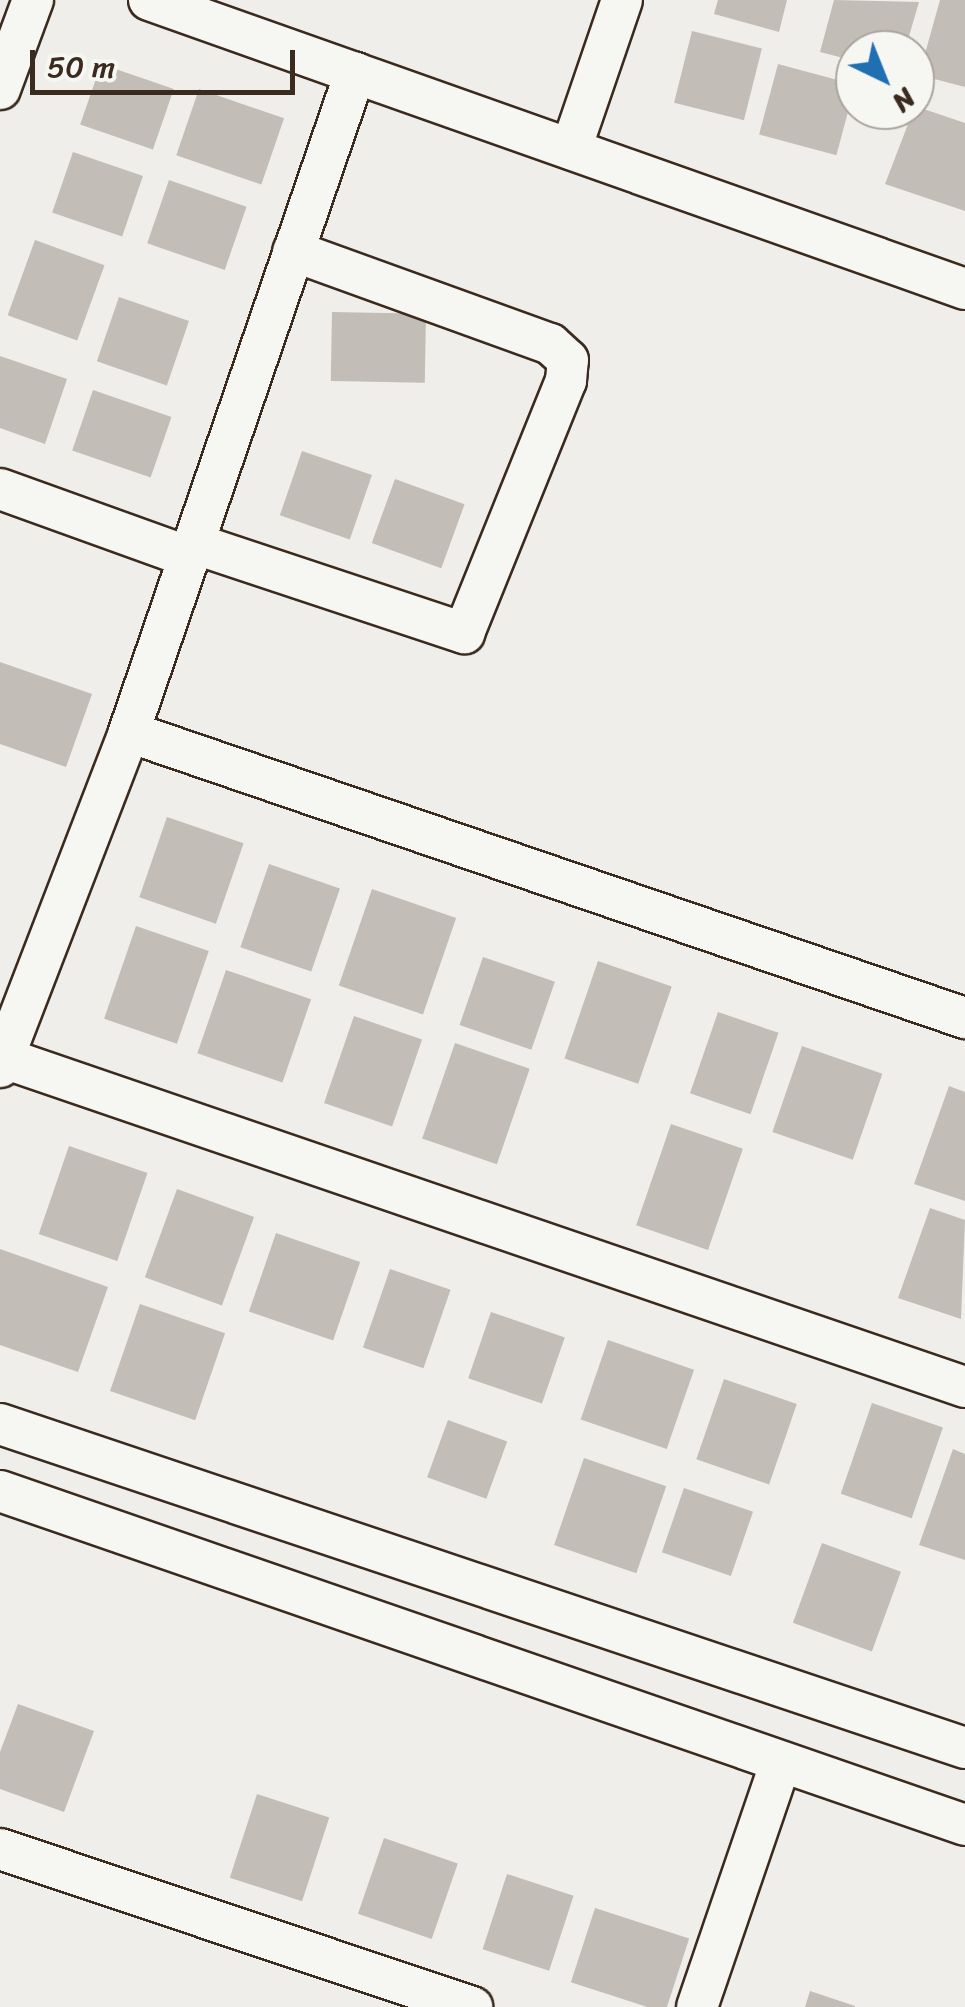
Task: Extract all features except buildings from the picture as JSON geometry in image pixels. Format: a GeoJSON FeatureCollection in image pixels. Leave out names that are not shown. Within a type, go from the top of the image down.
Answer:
{"type":"FeatureCollection","features":[{"type":"Feature","properties":{"kind":"street"},"geometry":{"type":"LineString","coordinates":[[0,89],[33,0]]}},
{"type":"Feature","properties":{"kind":"street"},"geometry":{"type":"LineString","coordinates":[[150,0],[965,289]]}},
{"type":"Feature","properties":{"kind":"street"},"geometry":{"type":"LineString","coordinates":[[571,149],[622,0]]}},
{"type":"Feature","properties":{"kind":"street"},"geometry":{"type":"LineString","coordinates":[[354,73],[129,732],[2,1063],[965,1386]]}},
{"type":"Feature","properties":{"kind":"street"},"geometry":{"type":"LineString","coordinates":[[0,489],[464,633],[566,381],[568,360],[550,344],[293,251]]}},
{"type":"Feature","properties":{"kind":"street"},"geometry":{"type":"LineString","coordinates":[[129,732],[965,1018]]}},
{"type":"Feature","properties":{"kind":"street"},"geometry":{"type":"LineString","coordinates":[[0,1424],[965,1748]]}},
{"type":"Feature","properties":{"kind":"street"},"geometry":{"type":"LineString","coordinates":[[0,1491],[965,1826]]}},
{"type":"Feature","properties":{"kind":"street"},"geometry":{"type":"LineString","coordinates":[[697,2007],[782,1762]]}},
{"type":"Feature","properties":{"kind":"street"},"geometry":{"type":"LineString","coordinates":[[0,1849],[472,2007]]}}]}
